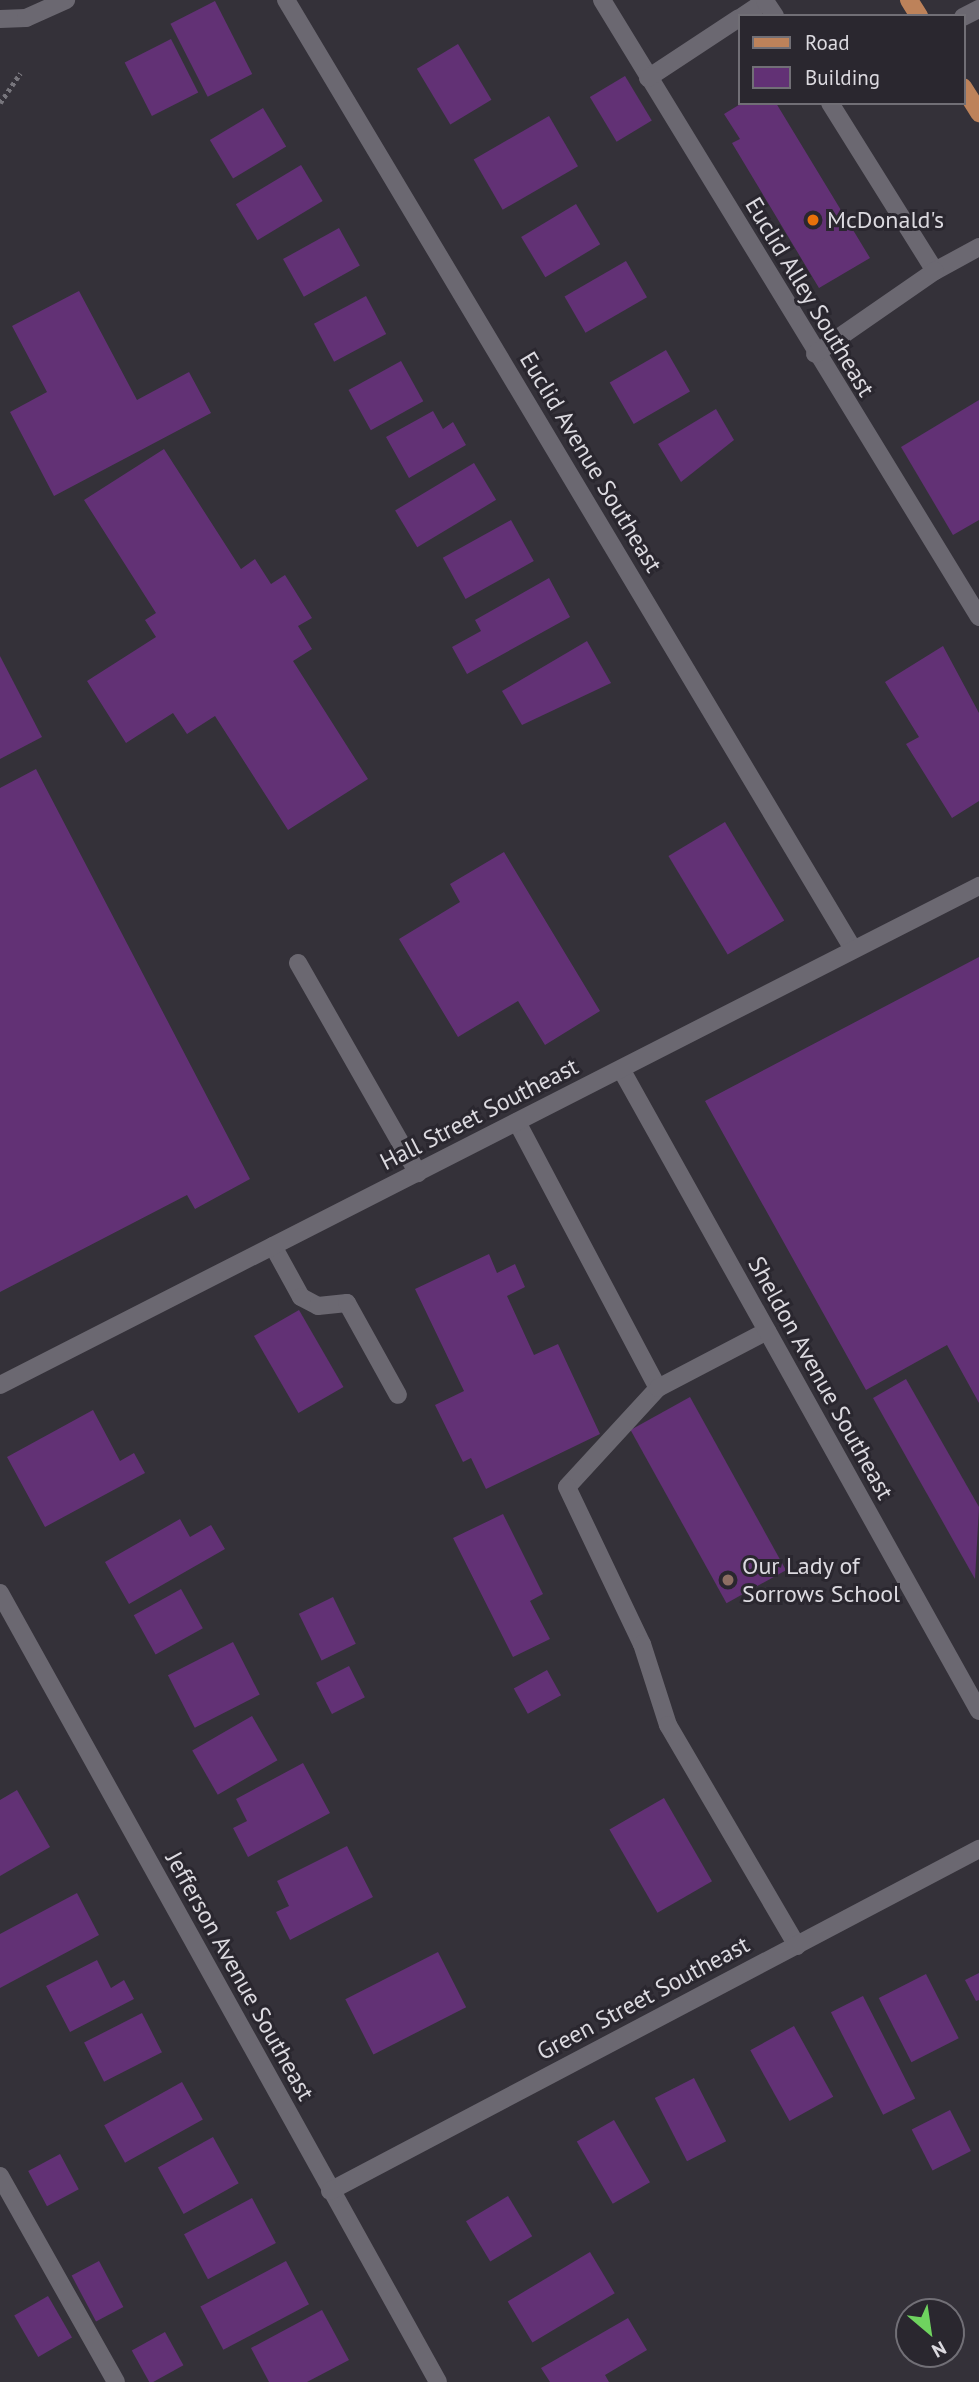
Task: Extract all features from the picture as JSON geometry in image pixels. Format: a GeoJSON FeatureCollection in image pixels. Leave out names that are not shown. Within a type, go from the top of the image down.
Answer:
{"type":"FeatureCollection","features":[{"type":"Feature","properties":{"kind":"main road"},"geometry":{"type":"LineString","coordinates":[[965,91],[979,113]]}},
{"type":"Feature","properties":{"kind":"street"},"geometry":{"type":"LineString","coordinates":[[0,19],[26,18],[66,0]]}},
{"type":"Feature","properties":{"kind":"street","name":"Euclid Avenue Southeast"},"geometry":{"type":"LineString","coordinates":[[286,0],[853,949]]}},
{"type":"Feature","properties":{"kind":"street","name":"Euclid Alley Southeast"},"geometry":{"type":"LineString","coordinates":[[602,0],[815,354],[977,608]]}},
{"type":"Feature","properties":{"kind":"street"},"geometry":{"type":"LineString","coordinates":[[746,14],[765,1],[774,14]]}},
{"type":"Feature","properties":{"kind":"street"},"geometry":{"type":"LineString","coordinates":[[648,78],[738,19]]}},
{"type":"Feature","properties":{"kind":"street"},"geometry":{"type":"LineString","coordinates":[[831,105],[935,271]]}},
{"type":"Feature","properties":{"kind":"street"},"geometry":{"type":"LineString","coordinates":[[815,354],[935,271],[979,247]]}},
{"type":"Feature","properties":{"kind":"street","name":"Hall Street Southeast"},"geometry":{"type":"LineString","coordinates":[[0,1385],[979,886]]}},
{"type":"Feature","properties":{"kind":"street"},"geometry":{"type":"LineString","coordinates":[[298,963],[418,1173]]}},
{"type":"Feature","properties":{"kind":"street","name":"Sheldon Avenue Southeast"},"geometry":{"type":"LineString","coordinates":[[621,1069],[979,1711]]}},
{"type":"Feature","properties":{"kind":"street"},"geometry":{"type":"LineString","coordinates":[[517,1122],[658,1388]]}},
{"type":"Feature","properties":{"kind":"street"},"geometry":{"type":"LineString","coordinates":[[273,1246],[301,1297],[318,1306],[347,1303],[398,1395]]}},
{"type":"Feature","properties":{"kind":"street"},"geometry":{"type":"LineString","coordinates":[[767,1331],[658,1388],[567,1487],[637,1632],[668,1725],[797,1945]]}},
{"type":"Feature","properties":{"kind":"street","name":"Jefferson Avenue Southeast"},"geometry":{"type":"LineString","coordinates":[[0,1593],[438,2382]]}},
{"type":"Feature","properties":{"kind":"street","name":"Green Street Southeast"},"geometry":{"type":"LineString","coordinates":[[330,2191],[979,1849]]}},
{"type":"Feature","properties":{"kind":"street"},"geometry":{"type":"LineString","coordinates":[[0,2176],[116,2382]]}},
{"type":"Feature","properties":{"kind":"path"},"geometry":{"type":"LineString","coordinates":[[0,103],[20,73]]}},
{"type":"Feature","properties":{"kind":"building"},"geometry":{"type":"Polygon","coordinates":[[[215,1],[252,74],[208,97],[170,24],[215,1]]]}},
{"type":"Feature","properties":{"kind":"building"},"geometry":{"type":"Polygon","coordinates":[[[171,39],[198,92],[152,116],[125,63],[171,39]]]}},
{"type":"Feature","properties":{"kind":"building"},"geometry":{"type":"Polygon","coordinates":[[[458,44],[491,100],[450,124],[417,69],[458,44]]]}},
{"type":"Feature","properties":{"kind":"building"},"geometry":{"type":"Polygon","coordinates":[[[625,76],[652,121],[617,142],[590,97],[625,76]]]}},
{"type":"Feature","properties":{"kind":"building"},"geometry":{"type":"Polygon","coordinates":[[[739,105],[777,105],[870,258],[819,288],[732,143],[740,139],[724,114],[739,105]]]}},
{"type":"Feature","properties":{"kind":"building"},"geometry":{"type":"Polygon","coordinates":[[[263,108],[286,147],[233,179],[210,140],[263,108]]]}},
{"type":"Feature","properties":{"kind":"building"},"geometry":{"type":"Polygon","coordinates":[[[549,116],[578,166],[503,210],[474,160],[549,116]]]}},
{"type":"Feature","properties":{"kind":"building"},"geometry":{"type":"Polygon","coordinates":[[[301,165],[323,201],[257,240],[236,204],[301,165]]]}},
{"type":"Feature","properties":{"kind":"building"},"geometry":{"type":"Polygon","coordinates":[[[576,204],[600,244],[545,277],[521,237],[576,204]]]}},
{"type":"Feature","properties":{"kind":"building"},"geometry":{"type":"Polygon","coordinates":[[[339,228],[360,266],[304,297],[283,259],[339,228]]]}},
{"type":"Feature","properties":{"kind":"building"},"geometry":{"type":"Polygon","coordinates":[[[626,261],[647,297],[586,333],[565,296],[626,261]]]}},
{"type":"Feature","properties":{"kind":"building"},"geometry":{"type":"Polygon","coordinates":[[[79,291],[137,400],[189,372],[211,413],[54,496],[10,412],[47,392],[12,326],[79,291]]]}},
{"type":"Feature","properties":{"kind":"building"},"geometry":{"type":"Polygon","coordinates":[[[366,296],[386,334],[334,362],[314,324],[366,296]]]}},
{"type":"Feature","properties":{"kind":"building"},"geometry":{"type":"Polygon","coordinates":[[[666,350],[690,392],[634,424],[610,383],[666,350]]]}},
{"type":"Feature","properties":{"kind":"building"},"geometry":{"type":"Polygon","coordinates":[[[401,361],[423,401],[371,430],[349,390],[401,361]]]}},
{"type":"Feature","properties":{"kind":"building"},"geometry":{"type":"Polygon","coordinates":[[[979,400],[979,520],[953,535],[901,447],[979,400]]]}},
{"type":"Feature","properties":{"kind":"building"},"geometry":{"type":"Polygon","coordinates":[[[716,409],[734,440],[681,482],[658,444],[716,409]]]}},
{"type":"Feature","properties":{"kind":"building"},"geometry":{"type":"Polygon","coordinates":[[[433,411],[443,429],[453,422],[466,445],[409,478],[386,437],[433,411]]]}},
{"type":"Feature","properties":{"kind":"building"},"geometry":{"type":"Polygon","coordinates":[[[164,449],[241,569],[255,559],[271,584],[285,575],[312,618],[298,626],[312,649],[293,661],[368,779],[288,830],[215,716],[187,734],[173,713],[126,743],[87,681],[156,637],[145,620],[156,613],[84,500],[164,449]]]}},
{"type":"Feature","properties":{"kind":"building"},"geometry":{"type":"Polygon","coordinates":[[[474,463],[496,500],[417,547],[395,510],[474,463]]]}},
{"type":"Feature","properties":{"kind":"building"},"geometry":{"type":"Polygon","coordinates":[[[511,520],[534,561],[466,599],[443,558],[511,520]]]}},
{"type":"Feature","properties":{"kind":"building"},"geometry":{"type":"Polygon","coordinates":[[[549,578],[570,617],[467,674],[452,647],[481,631],[475,620],[549,578]]]}},
{"type":"Feature","properties":{"kind":"building"},"geometry":{"type":"Polygon","coordinates":[[[587,641],[611,683],[522,725],[502,691],[587,641]]]}},
{"type":"Feature","properties":{"kind":"building"},"geometry":{"type":"Polygon","coordinates":[[[943,646],[979,713],[979,801],[952,818],[906,744],[919,737],[885,682],[943,646]]]}},
{"type":"Feature","properties":{"kind":"building"},"geometry":{"type":"Polygon","coordinates":[[[0,656],[42,737],[0,759],[0,656]]]}},
{"type":"Feature","properties":{"kind":"building"},"geometry":{"type":"Polygon","coordinates":[[[36,769],[250,1179],[195,1209],[187,1195],[0,1292],[0,788],[36,769]]]}},
{"type":"Feature","properties":{"kind":"building"},"geometry":{"type":"Polygon","coordinates":[[[725,822],[784,921],[728,955],[668,856],[725,822]]]}},
{"type":"Feature","properties":{"kind":"building"},"geometry":{"type":"Polygon","coordinates":[[[504,852],[600,1011],[545,1045],[518,1001],[458,1037],[399,939],[460,902],[450,884],[504,852]]]}},
{"type":"Feature","properties":{"kind":"building"},"geometry":{"type":"Polygon","coordinates":[[[979,957],[979,1403],[947,1345],[866,1390],[705,1101],[979,957]]]}},
{"type":"Feature","properties":{"kind":"building"},"geometry":{"type":"Polygon","coordinates":[[[489,1254],[497,1273],[515,1264],[525,1287],[507,1296],[534,1355],[558,1344],[600,1434],[486,1489],[471,1458],[463,1462],[435,1405],[464,1391],[415,1289],[489,1254]]]}},
{"type":"Feature","properties":{"kind":"building"},"geometry":{"type":"Polygon","coordinates":[[[299,1310],[344,1387],[298,1413],[254,1336],[299,1310]]]}},
{"type":"Feature","properties":{"kind":"building"},"geometry":{"type":"Polygon","coordinates":[[[906,1379],[979,1507],[975,1579],[873,1398],[906,1379]]]}},
{"type":"Feature","properties":{"kind":"building"},"geometry":{"type":"Polygon","coordinates":[[[690,1397],[786,1570],[727,1603],[631,1430],[690,1397]]]}},
{"type":"Feature","properties":{"kind":"building"},"geometry":{"type":"Polygon","coordinates":[[[93,1410],[120,1461],[134,1453],[145,1473],[45,1527],[7,1457],[93,1410]]]}},
{"type":"Feature","properties":{"kind":"building"},"geometry":{"type":"Polygon","coordinates":[[[503,1514],[543,1594],[530,1601],[550,1639],[513,1657],[453,1538],[503,1514]]]}},
{"type":"Feature","properties":{"kind":"building"},"geometry":{"type":"Polygon","coordinates":[[[180,1519],[190,1537],[211,1525],[225,1549],[129,1604],[105,1562],[180,1519]]]}},
{"type":"Feature","properties":{"kind":"building"},"geometry":{"type":"Polygon","coordinates":[[[181,1589],[203,1628],[156,1655],[134,1615],[181,1589]]]}},
{"type":"Feature","properties":{"kind":"building"},"geometry":{"type":"Polygon","coordinates":[[[333,1597],[356,1644],[322,1660],[299,1614],[333,1597]]]}},
{"type":"Feature","properties":{"kind":"building"},"geometry":{"type":"Polygon","coordinates":[[[233,1642],[260,1695],[195,1728],[168,1675],[233,1642]]]}},
{"type":"Feature","properties":{"kind":"building"},"geometry":{"type":"Polygon","coordinates":[[[349,1666],[365,1697],[332,1714],[316,1683],[349,1666]]]}},
{"type":"Feature","properties":{"kind":"building"},"geometry":{"type":"Polygon","coordinates":[[[547,1670],[561,1695],[528,1714],[514,1688],[547,1670]]]}},
{"type":"Feature","properties":{"kind":"building"},"geometry":{"type":"Polygon","coordinates":[[[252,1716],[278,1760],[218,1795],[192,1750],[252,1716]]]}},
{"type":"Feature","properties":{"kind":"building"},"geometry":{"type":"Polygon","coordinates":[[[303,1763],[330,1813],[248,1857],[233,1828],[247,1821],[236,1799],[303,1763]]]}},
{"type":"Feature","properties":{"kind":"building"},"geometry":{"type":"Polygon","coordinates":[[[17,1790],[50,1847],[0,1876],[0,1800],[17,1790]]]}},
{"type":"Feature","properties":{"kind":"building"},"geometry":{"type":"Polygon","coordinates":[[[664,1798],[712,1881],[657,1913],[609,1830],[664,1798]]]}},
{"type":"Feature","properties":{"kind":"building"},"geometry":{"type":"Polygon","coordinates":[[[347,1846],[373,1897],[290,1940],[276,1912],[289,1906],[277,1881],[347,1846]]]}},
{"type":"Feature","properties":{"kind":"building"},"geometry":{"type":"Polygon","coordinates":[[[77,1893],[99,1935],[0,1988],[0,1934],[77,1893]]]}},
{"type":"Feature","properties":{"kind":"building"},"geometry":{"type":"Polygon","coordinates":[[[438,1952],[466,2007],[373,2054],[345,1999],[438,1952]]]}},
{"type":"Feature","properties":{"kind":"building"},"geometry":{"type":"Polygon","coordinates":[[[97,1960],[111,1988],[124,1980],[134,1999],[70,2032],[46,1986],[97,1960]]]}},
{"type":"Feature","properties":{"kind":"building"},"geometry":{"type":"Polygon","coordinates":[[[979,1973],[979,2000],[976,2001],[965,1980],[979,1973]]]}},
{"type":"Feature","properties":{"kind":"building"},"geometry":{"type":"Polygon","coordinates":[[[926,1974],[959,2038],[911,2062],[879,1998],[926,1974]]]}},
{"type":"Feature","properties":{"kind":"building"},"geometry":{"type":"Polygon","coordinates":[[[863,1996],[915,2098],[883,2115],[831,2012],[863,1996]]]}},
{"type":"Feature","properties":{"kind":"building"},"geometry":{"type":"Polygon","coordinates":[[[142,2013],[162,2052],[104,2082],[84,2043],[142,2013]]]}},
{"type":"Feature","properties":{"kind":"building"},"geometry":{"type":"Polygon","coordinates":[[[794,2026],[833,2097],[790,2121],[750,2050],[794,2026]]]}},
{"type":"Feature","properties":{"kind":"building"},"geometry":{"type":"Polygon","coordinates":[[[694,2078],[726,2141],[687,2161],[655,2098],[694,2078]]]}},
{"type":"Feature","properties":{"kind":"building"},"geometry":{"type":"Polygon","coordinates":[[[182,2082],[203,2120],[125,2163],[104,2125],[182,2082]]]}},
{"type":"Feature","properties":{"kind":"building"},"geometry":{"type":"Polygon","coordinates":[[[950,2110],[971,2151],[933,2171],[912,2130],[950,2110]]]}},
{"type":"Feature","properties":{"kind":"building"},"geometry":{"type":"Polygon","coordinates":[[[614,2120],[650,2182],[613,2204],[577,2142],[614,2120]]]}},
{"type":"Feature","properties":{"kind":"building"},"geometry":{"type":"Polygon","coordinates":[[[213,2137],[239,2183],[184,2214],[158,2168],[213,2137]]]}},
{"type":"Feature","properties":{"kind":"building"},"geometry":{"type":"Polygon","coordinates":[[[60,2154],[79,2189],[47,2206],[28,2171],[60,2154]]]}},
{"type":"Feature","properties":{"kind":"building"},"geometry":{"type":"Polygon","coordinates":[[[508,2196],[532,2236],[490,2262],[466,2221],[508,2196]]]}},
{"type":"Feature","properties":{"kind":"building"},"geometry":{"type":"Polygon","coordinates":[[[252,2198],[276,2243],[208,2279],[184,2234],[252,2198]]]}},
{"type":"Feature","properties":{"kind":"building"},"geometry":{"type":"Polygon","coordinates":[[[590,2252],[615,2293],[532,2343],[508,2301],[590,2252]]]}},
{"type":"Feature","properties":{"kind":"building"},"geometry":{"type":"Polygon","coordinates":[[[99,2261],[123,2307],[96,2321],[72,2276],[99,2261]]]}},
{"type":"Feature","properties":{"kind":"building"},"geometry":{"type":"Polygon","coordinates":[[[286,2261],[309,2304],[223,2350],[200,2307],[286,2261]]]}},
{"type":"Feature","properties":{"kind":"building"},"geometry":{"type":"Polygon","coordinates":[[[48,2296],[72,2338],[38,2357],[14,2316],[48,2296]]]}},
{"type":"Feature","properties":{"kind":"building"},"geometry":{"type":"Polygon","coordinates":[[[322,2310],[349,2360],[307,2382],[269,2382],[251,2348],[322,2310]]]}},
{"type":"Feature","properties":{"kind":"building"},"geometry":{"type":"Polygon","coordinates":[[[628,2318],[647,2350],[605,2375],[609,2382],[550,2382],[541,2368],[628,2318]]]}},
{"type":"Feature","properties":{"kind":"building"},"geometry":{"type":"Polygon","coordinates":[[[165,2332],[183,2365],[149,2382],[132,2350],[165,2332]]]}},
{"type":"Feature","properties":{"kind":"place","name":"McDonald's"},"geometry":{"type":"Point","coordinates":[813,220]}},
{"type":"Feature","properties":{"kind":"place","name":"Our Lady of Sorrows School"},"geometry":{"type":"Point","coordinates":[728,1580]}}]}
